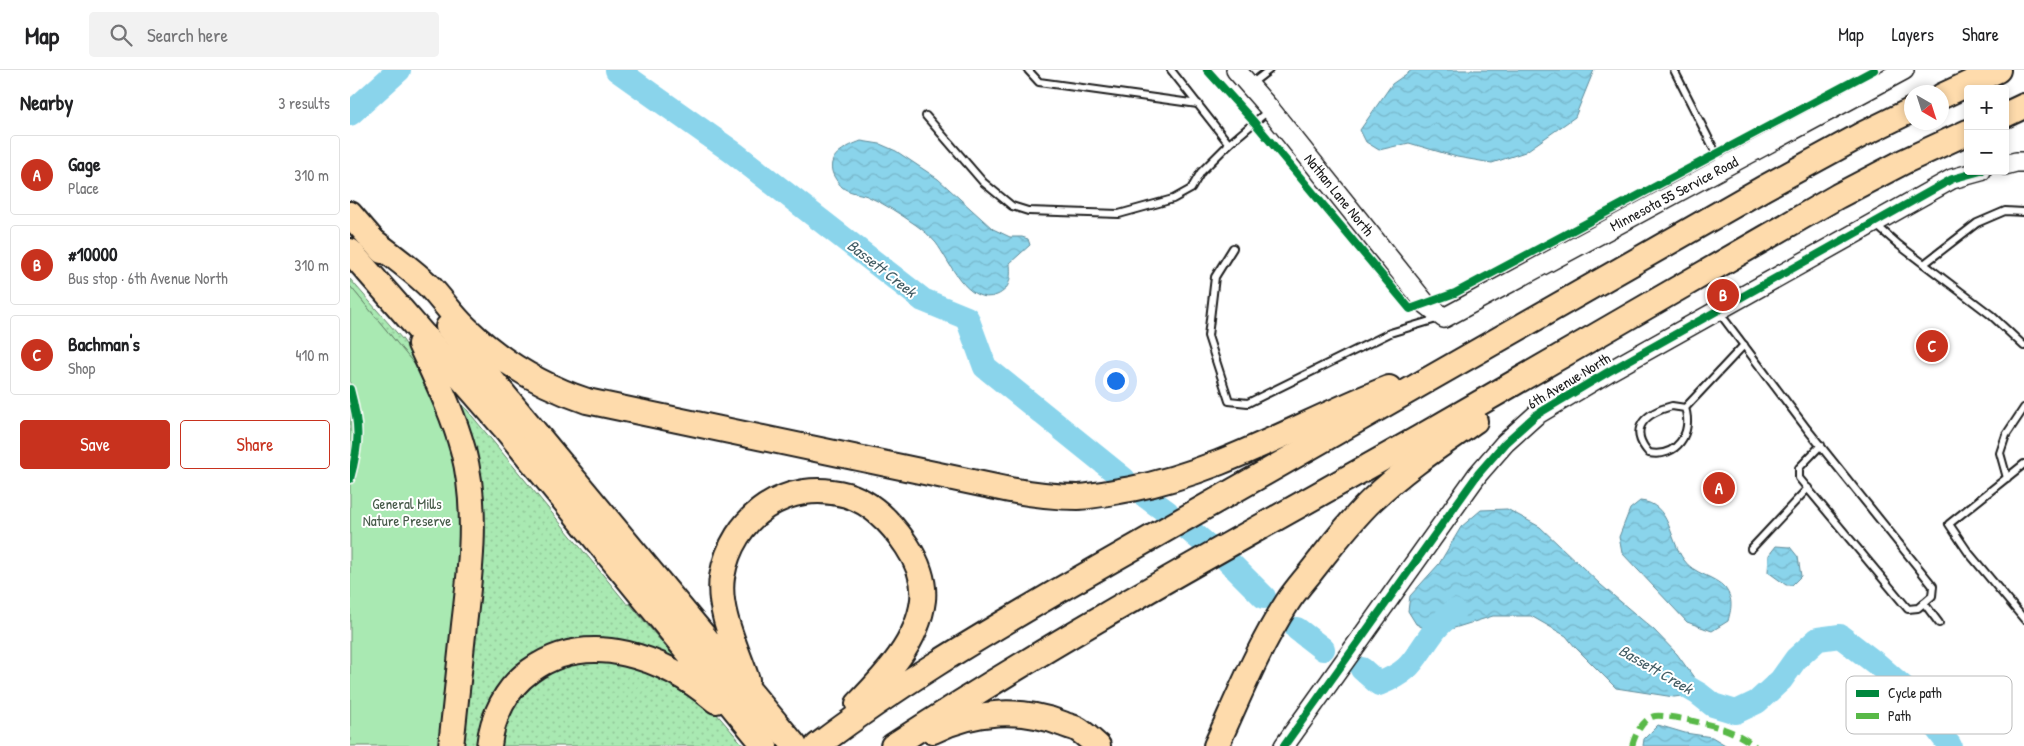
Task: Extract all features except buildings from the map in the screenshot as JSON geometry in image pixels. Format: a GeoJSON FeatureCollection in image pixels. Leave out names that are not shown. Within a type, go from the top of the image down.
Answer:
{"type":"FeatureCollection","features":[{"type":"Feature","properties":{"kind":"highway"},"geometry":{"type":"LineString","coordinates":[[1949,93],[1998,70]]}},
{"type":"Feature","properties":{"kind":"highway"},"geometry":{"type":"LineString","coordinates":[[2009,113],[2024,106]]}},
{"type":"Feature","properties":{"kind":"highway"},"geometry":{"type":"LineString","coordinates":[[817,746],[854,717],[952,652],[1764,188],[1904,114]]}},
{"type":"Feature","properties":{"kind":"highway"},"geometry":{"type":"LineString","coordinates":[[893,746],[944,712],[1062,640],[1838,196],[1905,161],[1964,134]]}},
{"type":"Feature","properties":{"kind":"highway"},"geometry":{"type":"LineString","coordinates":[[350,214],[437,315],[788,738]]}},
{"type":"Feature","properties":{"kind":"highway"},"geometry":{"type":"LineString","coordinates":[[371,239],[430,287],[466,329],[486,345],[520,370],[570,396],[798,447],[1035,494],[1078,497],[1150,485],[1180,477],[1232,458],[1355,401],[1454,365]]}},
{"type":"Feature","properties":{"kind":"highway"},"geometry":{"type":"LineString","coordinates":[[350,251],[504,427],[759,740]]}},
{"type":"Feature","properties":{"kind":"highway"},"geometry":{"type":"LineString","coordinates":[[409,320],[453,416],[463,450],[470,491],[471,555],[451,746]]}},
{"type":"Feature","properties":{"kind":"highway"},"geometry":{"type":"LineString","coordinates":[[1216,746],[1244,681],[1286,604],[1326,551],[1357,516],[1392,482],[1419,460],[1578,346]]}},
{"type":"Feature","properties":{"kind":"highway"},"geometry":{"type":"LineString","coordinates":[[751,694],[728,622],[722,591],[724,571],[735,538],[743,526],[754,515],[782,497],[812,492],[848,496],[885,517],[910,551],[918,567],[923,588],[921,607],[908,644],[898,658],[872,690],[817,746]]}},
{"type":"Feature","properties":{"kind":"highway"},"geometry":{"type":"LineString","coordinates":[[489,746],[502,702],[516,682],[546,661],[570,652],[583,650],[611,650],[662,666],[692,682],[759,740]]}},
{"type":"Feature","properties":{"kind":"highway"},"geometry":{"type":"LineString","coordinates":[[902,746],[951,723],[998,713],[1032,715],[1055,721],[1077,729],[1098,746]]}},
{"type":"Feature","properties":{"kind":"street","name":"Nathan Lane North"},"geometry":{"type":"LineString","coordinates":[[1236,70],[1270,109],[1426,304],[1444,318]]}},
{"type":"Feature","properties":{"kind":"street","name":"Minnesota 55 Service Road"},"geometry":{"type":"LineString","coordinates":[[1444,318],[1904,70]]}},
{"type":"Feature","properties":{"kind":"street"},"geometry":{"type":"LineString","coordinates":[[2009,164],[2024,162]]}},
{"type":"Feature","properties":{"kind":"street","name":"6th Avenue North"},"geometry":{"type":"LineString","coordinates":[[1284,746],[1478,474],[1505,442],[1536,415],[1608,372],[1952,179],[1966,175]]}},
{"type":"Feature","properties":{"kind":"lane"},"geometry":{"type":"LineString","coordinates":[[1028,70],[1039,82],[1198,104]]}},
{"type":"Feature","properties":{"kind":"lane"},"geometry":{"type":"LineString","coordinates":[[1170,70],[1229,144]]}},
{"type":"Feature","properties":{"kind":"lane"},"geometry":{"type":"LineString","coordinates":[[1250,85],[1269,70]]}},
{"type":"Feature","properties":{"kind":"lane"},"geometry":{"type":"LineString","coordinates":[[1674,70],[1724,168]]}},
{"type":"Feature","properties":{"kind":"lane"},"geometry":{"type":"LineString","coordinates":[[926,116],[983,182],[1012,206],[1028,211],[1119,214],[1174,199],[1191,189],[1201,172],[1229,144],[1270,109]]}},
{"type":"Feature","properties":{"kind":"lane"},"geometry":{"type":"LineString","coordinates":[[1924,264],[1976,223],[2005,211],[2024,212]]}},
{"type":"Feature","properties":{"kind":"lane"},"geometry":{"type":"LineString","coordinates":[[1874,223],[1991,315],[2024,346]]}},
{"type":"Feature","properties":{"kind":"lane"},"geometry":{"type":"LineString","coordinates":[[1233,248],[1215,277],[1208,336],[1230,401],[1248,402],[1390,333],[1420,323],[1444,318]]}},
{"type":"Feature","properties":{"kind":"lane"},"geometry":{"type":"LineString","coordinates":[[1718,310],[1820,445],[1933,586],[1932,596],[1918,608],[1908,609],[1799,478],[1799,468],[1820,445]]}},
{"type":"Feature","properties":{"kind":"lane"},"geometry":{"type":"LineString","coordinates":[[1684,408],[1744,345]]}},
{"type":"Feature","properties":{"kind":"lane"},"geometry":{"type":"LineString","coordinates":[[1672,406],[1684,408],[1688,418],[1687,432],[1679,443],[1672,450],[1660,455],[1649,454],[1640,443],[1639,431],[1646,418],[1661,409],[1672,406]]}},
{"type":"Feature","properties":{"kind":"lane"},"geometry":{"type":"LineString","coordinates":[[2007,478],[2000,453],[2006,435],[2024,408]]}},
{"type":"Feature","properties":{"kind":"lane"},"geometry":{"type":"LineString","coordinates":[[2024,464],[1949,524],[1968,552],[2024,619]]}},
{"type":"Feature","properties":{"kind":"lane"},"geometry":{"type":"LineString","coordinates":[[1751,549],[1808,488]]}},
{"type":"Feature","properties":{"kind":"lane"},"geometry":{"type":"LineString","coordinates":[[1924,603],[1939,623]]}},
{"type":"Feature","properties":{"kind":"green space"},"geometry":{"type":"Polygon","coordinates":[[[350,279],[403,340],[434,388],[350,286],[350,279]]]}},
{"type":"Feature","properties":{"kind":"green space","name":"General Mills Nature Preserve"},"geometry":{"type":"Polygon","coordinates":[[[350,286],[434,388],[441,406],[464,500],[444,746],[350,746],[350,286]]]}},
{"type":"Feature","properties":{"kind":"green space"},"geometry":{"type":"Polygon","coordinates":[[[458,399],[627,604],[630,604],[685,670],[556,650],[482,746],[456,746],[453,403],[458,399]]]}},
{"type":"Feature","properties":{"kind":"green space"},"geometry":{"type":"Polygon","coordinates":[[[568,659],[648,666],[715,712],[744,746],[495,746],[513,696],[568,659]]]}},
{"type":"Feature","properties":{"kind":"water"},"geometry":{"type":"Polygon","coordinates":[[[1412,70],[1594,70],[1575,117],[1525,152],[1492,163],[1457,157],[1409,143],[1379,150],[1366,142],[1360,130],[1392,84],[1412,70]]]}},
{"type":"Feature","properties":{"kind":"water"},"geometry":{"type":"Polygon","coordinates":[[[861,141],[880,144],[896,151],[938,179],[993,229],[1010,237],[1028,239],[1030,245],[1010,263],[1008,286],[1002,292],[986,297],[977,294],[960,280],[936,243],[921,229],[880,202],[848,191],[842,187],[833,173],[833,160],[836,155],[850,145],[861,141]]]}},
{"type":"Feature","properties":{"kind":"water"},"geometry":{"type":"Polygon","coordinates":[[[1640,501],[1650,503],[1664,515],[1679,552],[1688,565],[1721,584],[1728,592],[1731,608],[1728,621],[1712,631],[1687,622],[1622,553],[1619,537],[1630,509],[1640,501]]]}},
{"type":"Feature","properties":{"kind":"water"},"geometry":{"type":"Polygon","coordinates":[[[1507,509],[1540,527],[1601,585],[1654,630],[1677,654],[1705,693],[1674,697],[1616,688],[1566,636],[1531,616],[1493,616],[1435,634],[1416,624],[1408,611],[1410,596],[1439,564],[1461,527],[1481,510],[1507,509]]]}},
{"type":"Feature","properties":{"kind":"water"},"geometry":{"type":"Polygon","coordinates":[[[1776,546],[1790,547],[1798,557],[1801,576],[1792,585],[1786,585],[1768,572],[1769,555],[1776,546]]]}},
{"type":"Feature","properties":{"kind":"water"},"geometry":{"type":"Polygon","coordinates":[[[1658,725],[1685,733],[1712,737],[1727,746],[1643,746],[1644,739],[1658,725]]]}},
{"type":"Feature","properties":{"kind":"waterway","name":"Bassett Creek"},"geometry":{"type":"LineString","coordinates":[[350,114],[399,70]]}},
{"type":"Feature","properties":{"kind":"waterway","name":"Bassett Creek"},"geometry":{"type":"LineString","coordinates":[[617,70],[734,153],[923,300],[967,318],[985,367],[1124,479]]}},
{"type":"Feature","properties":{"kind":"waterway","name":"Bassett Creek"},"geometry":{"type":"LineString","coordinates":[[1144,495],[1167,512]]}},
{"type":"Feature","properties":{"kind":"waterway","name":"Bassett Creek"},"geometry":{"type":"LineString","coordinates":[[1188,529],[1207,545]]}},
{"type":"Feature","properties":{"kind":"waterway","name":"Bassett Creek"},"geometry":{"type":"LineString","coordinates":[[1228,561],[1264,597]]}},
{"type":"Feature","properties":{"kind":"waterway","name":"Bassett Creek"},"geometry":{"type":"LineString","coordinates":[[1362,669],[1379,684],[1399,674],[1411,664],[1434,631],[1454,611]]}},
{"type":"Feature","properties":{"kind":"waterway","name":"Bassett Creek"},"geometry":{"type":"LineString","coordinates":[[1297,629],[1323,649]]}},
{"type":"Feature","properties":{"kind":"waterway","name":"Bassett Creek"},"geometry":{"type":"LineString","coordinates":[[1670,677],[1699,694],[1713,705],[1736,712],[1757,702],[1781,680],[1796,659],[1818,639],[1840,636],[1891,676]]}},
{"type":"Feature","properties":{"kind":"waterway","name":"Bassett Creek"},"geometry":{"type":"LineString","coordinates":[[1941,734],[1950,746]]}},
{"type":"Feature","properties":{"kind":"marked path"},"geometry":{"type":"LineString","coordinates":[[1632,746],[1637,732],[1646,720],[1655,716],[1690,720],[1724,729],[1740,736],[1755,746]]}},
{"type":"Feature","properties":{"kind":"cycle path"},"geometry":{"type":"LineString","coordinates":[[1207,70],[1254,122],[1410,309],[1455,293],[1874,70]]}},
{"type":"Feature","properties":{"kind":"cycle path"},"geometry":{"type":"LineString","coordinates":[[1284,746],[1478,474],[1505,443],[1536,415],[1608,372],[1952,179],[1966,175]]}},
{"type":"Feature","properties":{"kind":"cycle path"},"geometry":{"type":"LineString","coordinates":[[350,389],[356,413],[358,434],[356,455],[350,479]]}},
{"type":"Feature","properties":{"kind":"place","name":"#10000"},"geometry":{"type":"Point","coordinates":[1723,295]}},
{"type":"Feature","properties":{"kind":"place","name":"Bachman's"},"geometry":{"type":"Point","coordinates":[1932,346]}},
{"type":"Feature","properties":{"kind":"place","name":"Gage"},"geometry":{"type":"Point","coordinates":[1719,488]}}]}
